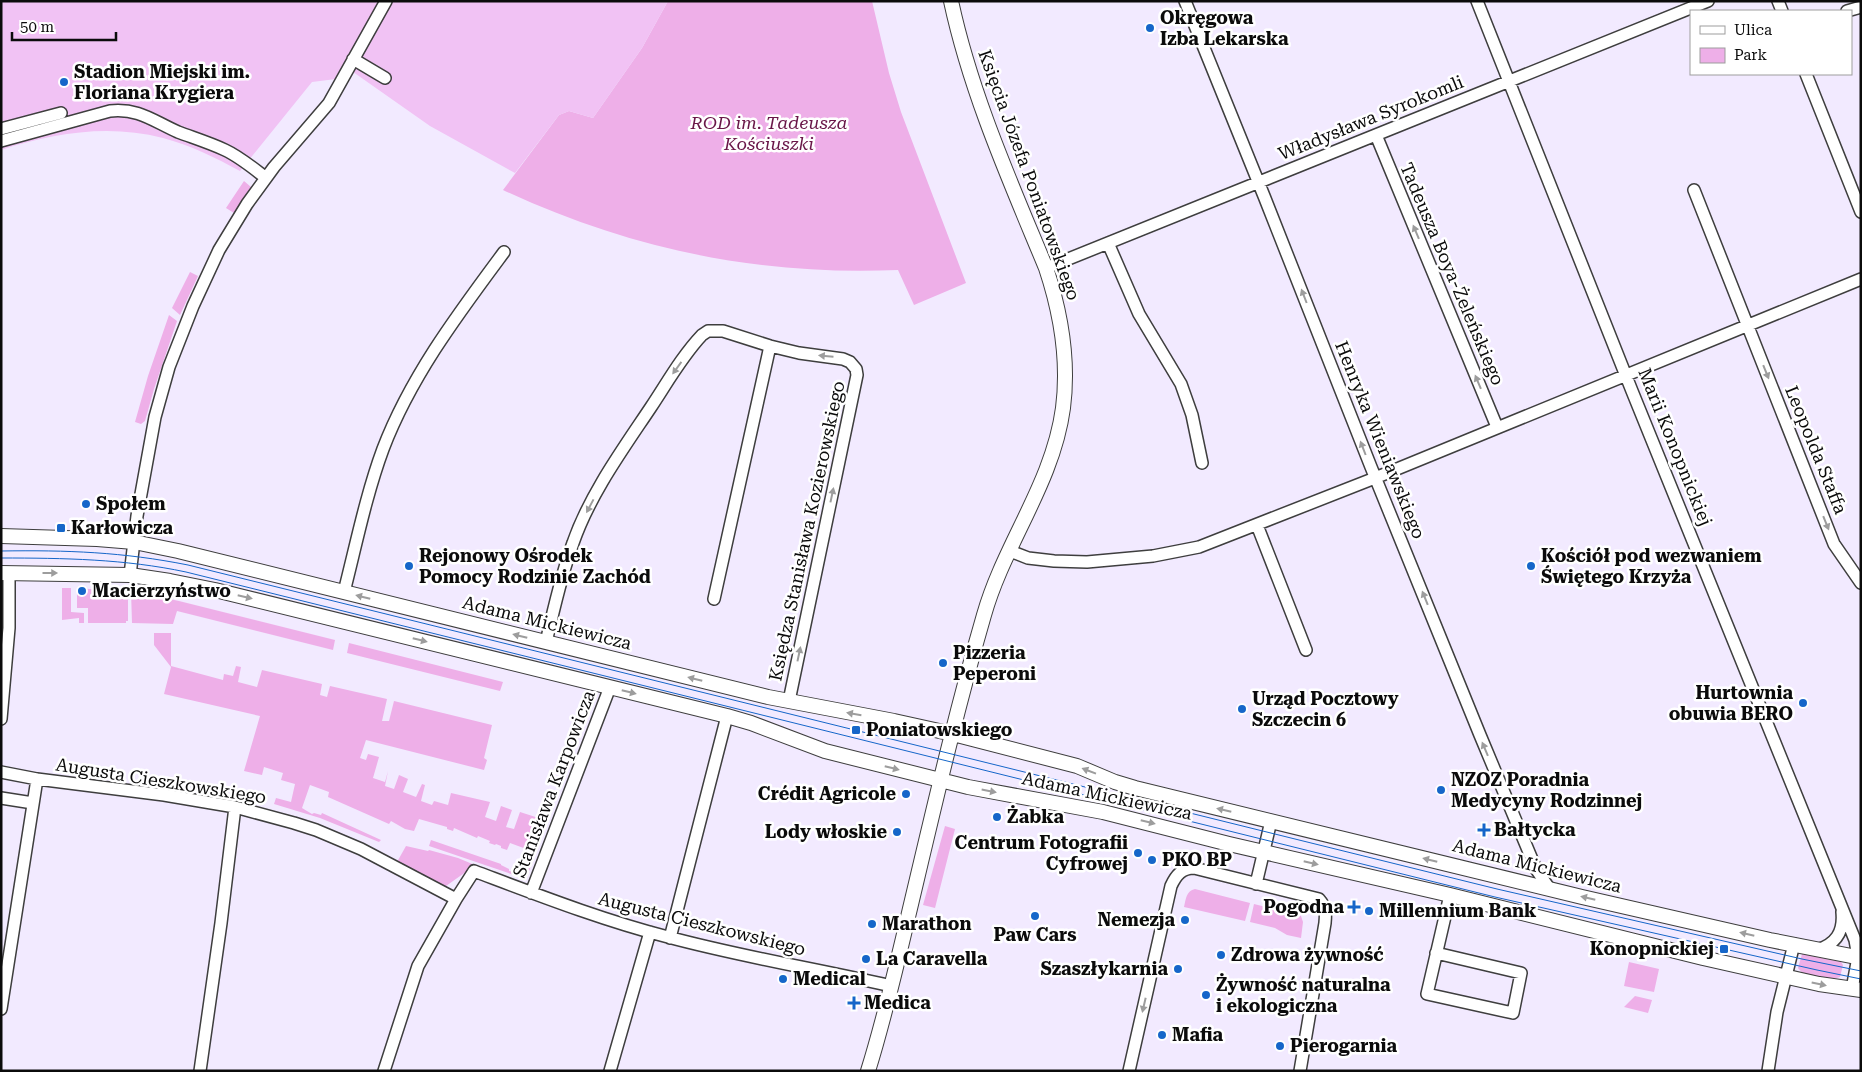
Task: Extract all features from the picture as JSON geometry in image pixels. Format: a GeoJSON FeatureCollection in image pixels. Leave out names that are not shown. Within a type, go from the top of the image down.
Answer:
{"type":"FeatureCollection","features":[{"type":"Feature","properties":{"kind":"street"},"geometry":{"type":"LineString","coordinates":[[130,575],[155,417],[180,336],[219,250],[247,204],[328,103],[386,1]]}},
{"type":"Feature","properties":{"kind":"street","name":"Księcia Józefa Poniatowskiego"},"geometry":{"type":"LineString","coordinates":[[952,1],[966,60],[979,100],[1046,268],[1057,306],[1063,339],[1065,376],[1063,410],[1056,440],[1047,467],[985,609],[953,734]]}},
{"type":"Feature","properties":{"kind":"street","name":"Henryka Wieniawskiego"},"geometry":{"type":"LineString","coordinates":[[1185,1],[1480,736],[1536,870],[1549,888]]}},
{"type":"Feature","properties":{"kind":"street","name":"Marii Konopnickiej"},"geometry":{"type":"LineString","coordinates":[[1477,1],[1855,940],[1859,958]]}},
{"type":"Feature","properties":{"kind":"street","name":"Władysława Syrokomli"},"geometry":{"type":"LineString","coordinates":[[1046,268],[1708,1]]}},
{"type":"Feature","properties":{"kind":"street"},"geometry":{"type":"LineString","coordinates":[[353,59],[384,78]]}},
{"type":"Feature","properties":{"kind":"street"},"geometry":{"type":"LineString","coordinates":[[1806,75],[1861,212]]}},
{"type":"Feature","properties":{"kind":"street"},"geometry":{"type":"LineString","coordinates":[[1,141],[110,111],[135,111],[179,132],[230,152],[266,178]]}},
{"type":"Feature","properties":{"kind":"street"},"geometry":{"type":"LineString","coordinates":[[1,129],[61,113]]}},
{"type":"Feature","properties":{"kind":"street","name":"Tadeusza Boya-Żeleńskiego"},"geometry":{"type":"LineString","coordinates":[[1376,135],[1497,427]]}},
{"type":"Feature","properties":{"kind":"street","name":"Leopolda Staffa"},"geometry":{"type":"LineString","coordinates":[[1694,190],[1834,544],[1861,582]]}},
{"type":"Feature","properties":{"kind":"street"},"geometry":{"type":"LineString","coordinates":[[1108,243],[1139,314],[1181,384],[1192,415],[1202,464]]}},
{"type":"Feature","properties":{"kind":"street"},"geometry":{"type":"LineString","coordinates":[[344,592],[377,466],[410,390],[451,324],[504,252]]}},
{"type":"Feature","properties":{"kind":"street"},"geometry":{"type":"LineString","coordinates":[[1010,551],[1028,558],[1087,562],[1133,559],[1199,547],[1375,478],[1861,279]]}},
{"type":"Feature","properties":{"kind":"street","name":"Księdza Stanisława Kozierowskiego"},"geometry":{"type":"LineString","coordinates":[[546,642],[568,558],[582,521],[606,477],[641,421],[696,342],[708,331],[715,330],[805,354],[843,359],[850,362],[856,369],[857,375],[789,702]]}},
{"type":"Feature","properties":{"kind":"street"},"geometry":{"type":"LineString","coordinates":[[714,599],[770,346]]}},
{"type":"Feature","properties":{"kind":"street"},"geometry":{"type":"LineString","coordinates":[[1257,525],[1306,650]]}},
{"type":"Feature","properties":{"kind":"street","name":"Adama Mickiewicza"},"geometry":{"type":"LineString","coordinates":[[1,536],[87,538],[134,542],[178,551],[789,702],[953,734],[1077,766],[1135,788],[1549,888],[1859,958],[1857,990],[1703,958],[1103,812],[941,780],[825,751],[727,716],[215,590],[130,575],[5,573]]}},
{"type":"Feature","properties":{"kind":"street"},"geometry":{"type":"LineString","coordinates":[[1,719],[9,628],[5,573]]}},
{"type":"Feature","properties":{"kind":"street","name":"Stanisława Karpowicza"},"geometry":{"type":"LineString","coordinates":[[531,893],[610,687]]}},
{"type":"Feature","properties":{"kind":"street"},"geometry":{"type":"LineString","coordinates":[[670,938],[727,716]]}},
{"type":"Feature","properties":{"kind":"street"},"geometry":{"type":"LineString","coordinates":[[868,1071],[892,986],[953,734]]}},
{"type":"Feature","properties":{"kind":"street","name":"Augusta Cieszkowskiego"},"geometry":{"type":"LineString","coordinates":[[1,772],[37,779],[164,795],[235,807],[294,823],[331,836],[361,849],[456,898],[474,871],[531,893],[670,938],[762,960],[892,986]]}},
{"type":"Feature","properties":{"kind":"street"},"geometry":{"type":"LineString","coordinates":[[1,1009],[37,779]]}},
{"type":"Feature","properties":{"kind":"street"},"geometry":{"type":"LineString","coordinates":[[1,798],[33,803]]}},
{"type":"Feature","properties":{"kind":"street"},"geometry":{"type":"LineString","coordinates":[[200,1071],[218,949],[235,807]]}},
{"type":"Feature","properties":{"kind":"street"},"geometry":{"type":"LineString","coordinates":[[1256,884],[1271,821]]}},
{"type":"Feature","properties":{"kind":"street"},"geometry":{"type":"LineString","coordinates":[[1129,1071],[1171,886],[1178,874],[1187,868],[1194,868],[1319,899],[1324,904],[1326,913],[1325,923],[1300,1071]]}},
{"type":"Feature","properties":{"kind":"street"},"geometry":{"type":"LineString","coordinates":[[1436,953],[1521,973],[1513,1013],[1427,994],[1436,953],[1450,895]]}},
{"type":"Feature","properties":{"kind":"street"},"geometry":{"type":"LineString","coordinates":[[384,1071],[418,966],[456,898]]}},
{"type":"Feature","properties":{"kind":"street","name":"Marii Konopnickiej"},"geometry":{"type":"LineString","coordinates":[[1818,950],[1831,944],[1838,937],[1842,924],[1841,906]]}},
{"type":"Feature","properties":{"kind":"street"},"geometry":{"type":"LineString","coordinates":[[610,1071],[650,932]]}},
{"type":"Feature","properties":{"kind":"street"},"geometry":{"type":"LineString","coordinates":[[1768,1071],[1777,1012],[1794,944]]}},
{"type":"Feature","properties":{"kind":"green space","name":"ROD im. Tadeusza Kościuszki"},"geometry":{"type":"Polygon","coordinates":[[[668,1],[872,1],[889,73],[901,112],[966,283],[914,305],[898,270],[846,271],[795,268],[745,263],[696,254],[647,243],[598,228],[550,211],[503,190],[559,115],[569,111],[593,118],[642,48],[668,1]]]}},
{"type":"Feature","properties":{"kind":"green space"},"geometry":{"type":"Polygon","coordinates":[[[244,181],[251,187],[234,213],[226,208],[244,181]]]}},
{"type":"Feature","properties":{"kind":"green space"},"geometry":{"type":"Polygon","coordinates":[[[190,272],[198,276],[180,315],[172,308],[190,272]]]}},
{"type":"Feature","properties":{"kind":"green space"},"geometry":{"type":"Polygon","coordinates":[[[169,315],[177,321],[145,421],[141,424],[135,422],[148,376],[169,315]]]}},
{"type":"Feature","properties":{"kind":"green space"},"geometry":{"type":"Polygon","coordinates":[[[62,588],[71,588],[71,612],[84,613],[84,623],[79,623],[79,618],[62,620],[62,588]]]}},
{"type":"Feature","properties":{"kind":"green space"},"geometry":{"type":"Polygon","coordinates":[[[77,588],[128,592],[128,621],[126,623],[88,623],[88,608],[77,608],[77,588]]]}},
{"type":"Feature","properties":{"kind":"green space"},"geometry":{"type":"Polygon","coordinates":[[[131,591],[335,640],[333,650],[177,611],[173,624],[132,623],[131,591]]]}},
{"type":"Feature","properties":{"kind":"green space"},"geometry":{"type":"Polygon","coordinates":[[[154,633],[171,633],[171,666],[223,680],[224,674],[233,676],[236,666],[241,667],[238,682],[257,687],[262,670],[322,684],[320,695],[327,697],[330,686],[387,699],[382,721],[389,721],[394,701],[492,725],[484,758],[487,760],[484,770],[366,740],[360,758],[366,760],[368,754],[379,757],[373,778],[385,782],[388,771],[385,786],[394,789],[399,775],[408,779],[403,792],[416,797],[422,784],[425,785],[421,801],[432,805],[434,801],[448,805],[451,793],[490,802],[485,817],[496,821],[501,806],[512,810],[506,827],[514,829],[520,812],[548,821],[526,879],[429,846],[431,840],[501,864],[509,869],[509,871],[520,873],[526,857],[529,858],[531,853],[529,850],[510,843],[507,850],[496,844],[489,843],[490,841],[478,836],[477,838],[454,828],[453,831],[447,829],[447,827],[419,819],[414,831],[405,829],[391,821],[389,824],[328,797],[329,792],[310,785],[302,808],[312,814],[321,815],[322,813],[381,840],[379,842],[320,818],[274,804],[276,798],[291,802],[295,784],[281,780],[283,773],[264,767],[262,775],[244,771],[260,716],[164,694],[171,667],[154,645],[154,633]]]}},
{"type":"Feature","properties":{"kind":"green space"},"geometry":{"type":"Polygon","coordinates":[[[349,643],[503,682],[500,691],[347,653],[349,643]]]}},
{"type":"Feature","properties":{"kind":"green space"},"geometry":{"type":"Polygon","coordinates":[[[945,826],[955,829],[935,908],[923,905],[945,826]]]}},
{"type":"Feature","properties":{"kind":"green space"},"geometry":{"type":"Polygon","coordinates":[[[406,846],[458,858],[482,868],[481,870],[470,869],[446,886],[442,886],[397,862],[406,846]]]}},
{"type":"Feature","properties":{"kind":"green space"},"geometry":{"type":"Polygon","coordinates":[[[1195,889],[1250,903],[1245,921],[1184,907],[1188,893],[1195,889]]]}},
{"type":"Feature","properties":{"kind":"green space"},"geometry":{"type":"Polygon","coordinates":[[[1254,904],[1301,916],[1303,922],[1301,938],[1287,935],[1275,928],[1250,922],[1254,904]]]}},
{"type":"Feature","properties":{"kind":"green space"},"geometry":{"type":"Polygon","coordinates":[[[1802,954],[1841,962],[1843,965],[1840,977],[1830,979],[1805,974],[1798,968],[1802,954]]]}},
{"type":"Feature","properties":{"kind":"green space"},"geometry":{"type":"Polygon","coordinates":[[[1629,962],[1659,969],[1654,992],[1624,986],[1629,962]]]}},
{"type":"Feature","properties":{"kind":"green space"},"geometry":{"type":"Polygon","coordinates":[[[1635,996],[1652,1000],[1648,1013],[1624,1007],[1635,996]]]}},
{"type":"Feature","properties":{"kind":"shaded area"},"geometry":{"type":"Polygon","coordinates":[[[1,1],[668,1],[642,48],[593,118],[569,111],[559,115],[515,173],[430,126],[346,67],[336,79],[312,82],[240,171],[183,144],[163,138],[122,132],[81,132],[41,139],[1,150],[1,1]]]}},
{"type":"Feature","properties":{"kind":"tram line"},"geometry":{"type":"LineString","coordinates":[[1,551],[95,553],[141,557],[188,565],[1497,889],[1861,971]]}},
{"type":"Feature","properties":{"kind":"tram line"},"geometry":{"type":"LineString","coordinates":[[1,558],[117,562],[186,572],[1495,897],[1861,979]]}},
{"type":"Feature","properties":{"kind":"place","name":"Okręgowa Izba Lekarska"},"geometry":{"type":"Point","coordinates":[1150,28]}},
{"type":"Feature","properties":{"kind":"place","name":"Stadion Miejski im. Floriana Krygiera"},"geometry":{"type":"Point","coordinates":[64,82]}},
{"type":"Feature","properties":{"kind":"place","name":"Społem"},"geometry":{"type":"Point","coordinates":[86,504]}},
{"type":"Feature","properties":{"kind":"place","name":"Karłowicza"},"geometry":{"type":"Point","coordinates":[61,528]}},
{"type":"Feature","properties":{"kind":"place","name":"Rejonowy Ośrodek Pomocy Rodzinie Zachód"},"geometry":{"type":"Point","coordinates":[409,566]}},
{"type":"Feature","properties":{"kind":"place","name":"Kościół pod wezwaniem Świętego Krzyża"},"geometry":{"type":"Point","coordinates":[1531,566]}},
{"type":"Feature","properties":{"kind":"place","name":"Macierzyństwo"},"geometry":{"type":"Point","coordinates":[82,591]}},
{"type":"Feature","properties":{"kind":"place","name":"Pizzeria Peperoni"},"geometry":{"type":"Point","coordinates":[943,663]}},
{"type":"Feature","properties":{"kind":"place","name":"Hurtownia obuwia BERO"},"geometry":{"type":"Point","coordinates":[1803,703]}},
{"type":"Feature","properties":{"kind":"place","name":"Urząd Pocztowy Szczecin 6"},"geometry":{"type":"Point","coordinates":[1242,709]}},
{"type":"Feature","properties":{"kind":"place","name":"Poniatowskiego"},"geometry":{"type":"Point","coordinates":[856,730]}},
{"type":"Feature","properties":{"kind":"place","name":"NZOZ Poradnia Medycyny Rodzinnej"},"geometry":{"type":"Point","coordinates":[1441,790]}},
{"type":"Feature","properties":{"kind":"place","name":"Crédit Agricole"},"geometry":{"type":"Point","coordinates":[906,794]}},
{"type":"Feature","properties":{"kind":"place","name":"Żabka"},"geometry":{"type":"Point","coordinates":[997,817]}},
{"type":"Feature","properties":{"kind":"place","name":"Bałtycka"},"geometry":{"type":"Point","coordinates":[1484,830]}},
{"type":"Feature","properties":{"kind":"place","name":"Lody włoskie"},"geometry":{"type":"Point","coordinates":[897,832]}},
{"type":"Feature","properties":{"kind":"place","name":"Centrum Fotografii Cyfrowej"},"geometry":{"type":"Point","coordinates":[1138,853]}},
{"type":"Feature","properties":{"kind":"place","name":"PKO BP"},"geometry":{"type":"Point","coordinates":[1152,860]}},
{"type":"Feature","properties":{"kind":"place","name":"Pogodna"},"geometry":{"type":"Point","coordinates":[1354,907]}},
{"type":"Feature","properties":{"kind":"place","name":"Millennium Bank"},"geometry":{"type":"Point","coordinates":[1369,911]}},
{"type":"Feature","properties":{"kind":"place","name":"Paw Cars"},"geometry":{"type":"Point","coordinates":[1035,916]}},
{"type":"Feature","properties":{"kind":"place","name":"Nemezja"},"geometry":{"type":"Point","coordinates":[1185,920]}},
{"type":"Feature","properties":{"kind":"place","name":"Marathon"},"geometry":{"type":"Point","coordinates":[872,924]}},
{"type":"Feature","properties":{"kind":"place","name":"Konopnickiej"},"geometry":{"type":"Point","coordinates":[1724,949]}},
{"type":"Feature","properties":{"kind":"place","name":"Zdrowa żywność"},"geometry":{"type":"Point","coordinates":[1221,955]}},
{"type":"Feature","properties":{"kind":"place","name":"La Caravella"},"geometry":{"type":"Point","coordinates":[866,959]}},
{"type":"Feature","properties":{"kind":"place","name":"Szaszłykarnia"},"geometry":{"type":"Point","coordinates":[1178,969]}},
{"type":"Feature","properties":{"kind":"place","name":"Medical"},"geometry":{"type":"Point","coordinates":[783,979]}},
{"type":"Feature","properties":{"kind":"place","name":"Żywność naturalna i ekologiczna"},"geometry":{"type":"Point","coordinates":[1206,995]}},
{"type":"Feature","properties":{"kind":"place","name":"Medica"},"geometry":{"type":"Point","coordinates":[854,1003]}},
{"type":"Feature","properties":{"kind":"place","name":"Mafia"},"geometry":{"type":"Point","coordinates":[1162,1035]}},
{"type":"Feature","properties":{"kind":"place","name":"Pierogarnia"},"geometry":{"type":"Point","coordinates":[1280,1046]}}]}
